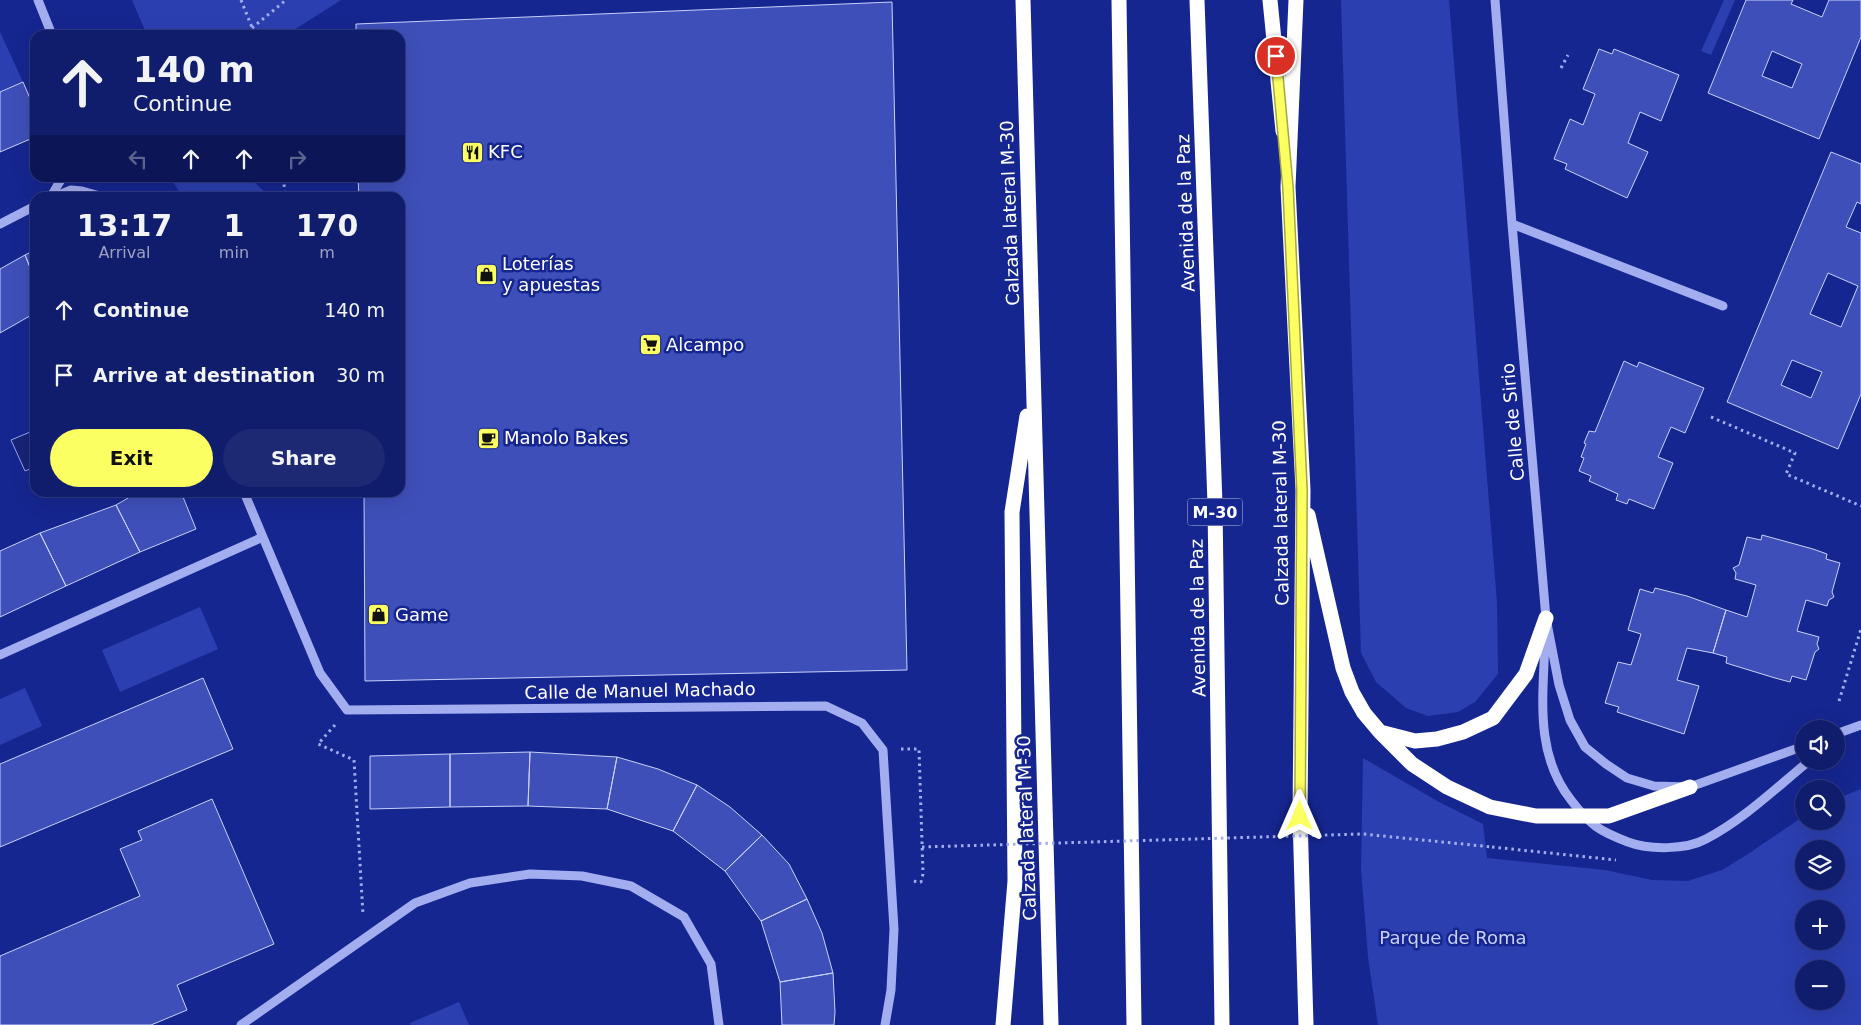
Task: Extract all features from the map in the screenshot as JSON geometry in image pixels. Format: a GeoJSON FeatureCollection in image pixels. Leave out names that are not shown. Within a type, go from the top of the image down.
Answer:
{"type":"FeatureCollection","features":[{"type":"Feature","properties":{"kind":"highway","name":"Calzada lateral M-30"},"geometry":{"type":"LineString","coordinates":[[1023,0],[1051,1025]]}},
{"type":"Feature","properties":{"kind":"highway"},"geometry":{"type":"LineString","coordinates":[[1119,0],[1134,1025]]}},
{"type":"Feature","properties":{"kind":"highway","name":"Avenida de la Paz"},"geometry":{"type":"LineString","coordinates":[[1197,0],[1215,504],[1222,1025]]}},
{"type":"Feature","properties":{"kind":"highway"},"geometry":{"type":"LineString","coordinates":[[1270,0],[1288,188]]}},
{"type":"Feature","properties":{"kind":"highway","name":"Calzada lateral M-30"},"geometry":{"type":"LineString","coordinates":[[1296,0],[1288,188],[1302,490],[1300,816],[1306,1025]]}},
{"type":"Feature","properties":{"kind":"highway"},"geometry":{"type":"LineString","coordinates":[[1003,1025],[1015,881],[1012,512],[1033,378]]}},
{"type":"Feature","properties":{"kind":"highway"},"geometry":{"type":"LineString","coordinates":[[1302,490],[1344,668],[1352,692],[1364,713],[1412,764],[1447,787],[1490,807],[1536,816],[1609,816],[1690,787]]}},
{"type":"Feature","properties":{"kind":"highway"},"geometry":{"type":"LineString","coordinates":[[1380,732],[1415,740],[1437,739],[1463,732],[1493,718],[1526,674],[1546,618]]}},
{"type":"Feature","properties":{"kind":"street"},"geometry":{"type":"LineString","coordinates":[[38,0],[50,30]]}},
{"type":"Feature","properties":{"kind":"street","name":"Calle de Sirio"},"geometry":{"type":"LineString","coordinates":[[1495,0],[1546,618],[1559,685],[1570,720],[1585,747],[1606,764],[1627,778],[1654,786],[1690,787]]}},
{"type":"Feature","properties":{"kind":"street"},"geometry":{"type":"LineString","coordinates":[[66,192],[71,190],[86,192]]}},
{"type":"Feature","properties":{"kind":"street"},"geometry":{"type":"LineString","coordinates":[[0,224],[30,209]]}},
{"type":"Feature","properties":{"kind":"street"},"geometry":{"type":"LineString","coordinates":[[1512,224],[1723,306]]}},
{"type":"Feature","properties":{"kind":"street"},"geometry":{"type":"LineString","coordinates":[[246,497],[320,673],[347,710]]}},
{"type":"Feature","properties":{"kind":"street"},"geometry":{"type":"LineString","coordinates":[[0,656],[262,537]]}},
{"type":"Feature","properties":{"kind":"street","name":"Calle de Sirio"},"geometry":{"type":"LineString","coordinates":[[1546,618],[1543,722],[1546,752],[1562,789],[1584,817],[1604,833],[1635,844],[1668,849],[1704,841],[1734,821],[1798,770]]}},
{"type":"Feature","properties":{"kind":"street","name":"Calle de Manuel Machado"},"geometry":{"type":"LineString","coordinates":[[347,710],[826,706],[862,723],[883,750],[894,929],[891,990],[885,1025]]}},
{"type":"Feature","properties":{"kind":"street"},"geometry":{"type":"LineString","coordinates":[[1845,731],[1861,725]]}},
{"type":"Feature","properties":{"kind":"street"},"geometry":{"type":"LineString","coordinates":[[1845,733],[1850,729]]}},
{"type":"Feature","properties":{"kind":"street"},"geometry":{"type":"LineString","coordinates":[[1690,787],[1795,749]]}},
{"type":"Feature","properties":{"kind":"street"},"geometry":{"type":"LineString","coordinates":[[241,1025],[415,903],[470,884],[530,874],[582,876],[631,886],[684,917],[711,964],[719,1025]]}},
{"type":"Feature","properties":{"kind":"path"},"geometry":{"type":"LineString","coordinates":[[241,0],[252,28],[286,0]]}},
{"type":"Feature","properties":{"kind":"path"},"geometry":{"type":"LineString","coordinates":[[1561,68],[1568,55]]}},
{"type":"Feature","properties":{"kind":"path"},"geometry":{"type":"LineString","coordinates":[[1711,417],[1795,453],[1786,474],[1861,506]]}},
{"type":"Feature","properties":{"kind":"path"},"geometry":{"type":"LineString","coordinates":[[1839,701],[1861,629]]}},
{"type":"Feature","properties":{"kind":"path"},"geometry":{"type":"LineString","coordinates":[[347,710],[318,744],[354,760],[365,938]]}},
{"type":"Feature","properties":{"kind":"path"},"geometry":{"type":"LineString","coordinates":[[919,749],[922,874]]}},
{"type":"Feature","properties":{"kind":"path"},"geometry":{"type":"LineString","coordinates":[[922,847],[1363,834],[1620,860]]}},
{"type":"Feature","properties":{"kind":"green space"},"geometry":{"type":"Polygon","coordinates":[[[132,0],[341,0],[294,30],[145,30],[132,0]]]}},
{"type":"Feature","properties":{"kind":"green space"},"geometry":{"type":"Polygon","coordinates":[[[1341,0],[1449,0],[1497,603],[1498,674],[1475,702],[1458,712],[1428,716],[1406,708],[1376,682],[1361,653],[1341,0]]]}},
{"type":"Feature","properties":{"kind":"green space"},"geometry":{"type":"Polygon","coordinates":[[[1724,0],[1735,0],[1711,55],[1701,51],[1724,0]]]}},
{"type":"Feature","properties":{"kind":"green space"},"geometry":{"type":"Polygon","coordinates":[[[0,32],[23,82],[0,92],[0,32]]]}},
{"type":"Feature","properties":{"kind":"green space"},"geometry":{"type":"Polygon","coordinates":[[[173,182],[255,182],[264,191],[262,192],[179,192],[173,182]]]}},
{"type":"Feature","properties":{"kind":"green space"},"geometry":{"type":"Polygon","coordinates":[[[200,607],[218,649],[120,692],[102,650],[200,607]]]}},
{"type":"Feature","properties":{"kind":"green space"},"geometry":{"type":"Polygon","coordinates":[[[25,688],[42,726],[0,745],[0,699],[25,688]]]}},
{"type":"Feature","properties":{"kind":"green space","name":"Parque de Roma"},"geometry":{"type":"Polygon","coordinates":[[[1363,758],[1439,802],[1483,824],[1487,858],[1605,870],[1652,880],[1688,881],[1722,870],[1795,822],[1795,830],[1845,830],[1845,795],[1861,789],[1861,1025],[1378,1025],[1368,957],[1361,869],[1363,758]]]}},
{"type":"Feature","properties":{"kind":"green space"},"geometry":{"type":"Polygon","coordinates":[[[459,1002],[469,1025],[411,1025],[410,1023],[459,1002]]]}},
{"type":"Feature","properties":{"kind":"shaded area"},"geometry":{"type":"Polygon","coordinates":[[[30,432],[30,469],[25,471],[11,440],[30,432]]]}},
{"type":"Feature","properties":{"kind":"building"},"geometry":{"type":"Polygon","coordinates":[[[1746,0],[1793,0],[1791,4],[1822,17],[1829,0],[1861,0],[1861,37],[1819,139],[1708,93],[1746,0]],[[1772,51],[1762,76],[1792,88],[1802,64],[1772,51]]]}},
{"type":"Feature","properties":{"kind":"building","name":"Alcampo"},"geometry":{"type":"Polygon","coordinates":[[[892,2],[907,670],[365,681],[364,497],[405,497],[405,192],[359,192],[358,182],[405,182],[405,30],[356,30],[356,24],[892,2]]]}},
{"type":"Feature","properties":{"kind":"building"},"geometry":{"type":"Polygon","coordinates":[[[1599,49],[1612,54],[1614,49],[1679,75],[1661,121],[1640,112],[1628,143],[1648,152],[1627,198],[1565,169],[1567,164],[1554,159],[1570,119],[1583,125],[1595,94],[1583,89],[1599,49]]]}},
{"type":"Feature","properties":{"kind":"building"},"geometry":{"type":"Polygon","coordinates":[[[23,82],[30,98],[30,139],[0,152],[0,92],[23,82]]]}},
{"type":"Feature","properties":{"kind":"building"},"geometry":{"type":"Polygon","coordinates":[[[1831,152],[1861,164],[1861,204],[1857,202],[1846,227],[1861,233],[1861,394],[1838,449],[1727,402],[1831,152]],[[1828,273],[1810,314],[1841,327],[1858,286],[1828,273]],[[1792,360],[1781,385],[1811,398],[1822,372],[1792,360]]]}},
{"type":"Feature","properties":{"kind":"building"},"geometry":{"type":"Polygon","coordinates":[[[30,252],[30,268],[25,255],[30,252]]]}},
{"type":"Feature","properties":{"kind":"building"},"geometry":{"type":"Polygon","coordinates":[[[25,255],[30,268],[30,316],[0,333],[0,269],[25,255]]]}},
{"type":"Feature","properties":{"kind":"building"},"geometry":{"type":"Polygon","coordinates":[[[1624,361],[1637,367],[1639,362],[1704,388],[1685,433],[1671,427],[1658,457],[1673,463],[1654,509],[1629,499],[1627,504],[1616,500],[1618,494],[1589,481],[1591,476],[1579,471],[1584,458],[1581,457],[1586,444],[1584,443],[1589,431],[1595,432],[1624,361]]]}},
{"type":"Feature","properties":{"kind":"building"},"geometry":{"type":"Polygon","coordinates":[[[183,497],[196,529],[140,552],[116,505],[128,498],[183,497]]]}},
{"type":"Feature","properties":{"kind":"building"},"geometry":{"type":"Polygon","coordinates":[[[116,505],[140,552],[66,586],[40,533],[116,505]]]}},
{"type":"Feature","properties":{"kind":"building"},"geometry":{"type":"Polygon","coordinates":[[[40,533],[66,586],[0,617],[0,551],[40,533]]]}},
{"type":"Feature","properties":{"kind":"building"},"geometry":{"type":"Polygon","coordinates":[[[1762,535],[1827,554],[1826,559],[1840,563],[1832,592],[1834,597],[1829,600],[1827,606],[1806,600],[1797,631],[1819,637],[1817,644],[1819,649],[1815,652],[1806,680],[1792,676],[1790,682],[1775,678],[1726,663],[1727,657],[1713,653],[1726,610],[1747,617],[1756,585],[1735,579],[1736,573],[1733,568],[1739,565],[1747,537],[1761,540],[1762,535]]]}},
{"type":"Feature","properties":{"kind":"building"},"geometry":{"type":"Polygon","coordinates":[[[1655,588],[1687,596],[1726,610],[1713,653],[1687,648],[1677,680],[1699,686],[1684,734],[1617,712],[1619,707],[1605,703],[1618,662],[1631,665],[1641,634],[1628,630],[1640,589],[1653,593],[1655,588]]]}},
{"type":"Feature","properties":{"kind":"building"},"geometry":{"type":"Polygon","coordinates":[[[203,678],[233,749],[0,847],[0,764],[203,678]]]}},
{"type":"Feature","properties":{"kind":"building"},"geometry":{"type":"Polygon","coordinates":[[[530,752],[528,806],[450,807],[450,754],[530,752]]]}},
{"type":"Feature","properties":{"kind":"building"},"geometry":{"type":"Polygon","coordinates":[[[530,752],[617,757],[607,809],[528,806],[530,752]]]}},
{"type":"Feature","properties":{"kind":"building"},"geometry":{"type":"Polygon","coordinates":[[[450,754],[450,807],[370,809],[370,756],[450,754]]]}},
{"type":"Feature","properties":{"kind":"building"},"geometry":{"type":"Polygon","coordinates":[[[617,757],[658,769],[697,785],[673,831],[607,809],[617,757]]]}},
{"type":"Feature","properties":{"kind":"building"},"geometry":{"type":"Polygon","coordinates":[[[697,785],[730,807],[762,835],[725,871],[673,831],[697,785]]]}},
{"type":"Feature","properties":{"kind":"building"},"geometry":{"type":"Polygon","coordinates":[[[212,799],[274,944],[177,985],[187,1010],[151,1025],[0,1025],[0,956],[140,896],[120,849],[142,840],[138,831],[212,799]]]}},
{"type":"Feature","properties":{"kind":"building"},"geometry":{"type":"Polygon","coordinates":[[[762,835],[789,864],[807,899],[761,921],[725,871],[762,835]]]}},
{"type":"Feature","properties":{"kind":"building"},"geometry":{"type":"Polygon","coordinates":[[[807,899],[822,933],[833,973],[780,982],[761,921],[807,899]]]}},
{"type":"Feature","properties":{"kind":"building"},"geometry":{"type":"Polygon","coordinates":[[[833,973],[834,1025],[782,1025],[780,982],[833,973]]]}},
{"type":"Feature","properties":{"kind":"place","name":"KFC"},"geometry":{"type":"Point","coordinates":[472,152]}},
{"type":"Feature","properties":{"kind":"place","name":"Loterías y apuestas"},"geometry":{"type":"Point","coordinates":[486,274]}},
{"type":"Feature","properties":{"kind":"place","name":"Alcampo"},"geometry":{"type":"Point","coordinates":[650,345]}},
{"type":"Feature","properties":{"kind":"place","name":"Manolo Bakes"},"geometry":{"type":"Point","coordinates":[488,438]}},
{"type":"Feature","properties":{"kind":"place","name":"Game"},"geometry":{"type":"Point","coordinates":[379,615]}},
{"type":"Feature","properties":{"kind":"route"},"geometry":{"type":"LineString","coordinates":[[1276,56],[1288,188],[1302,490],[1300,816]]}}]}
